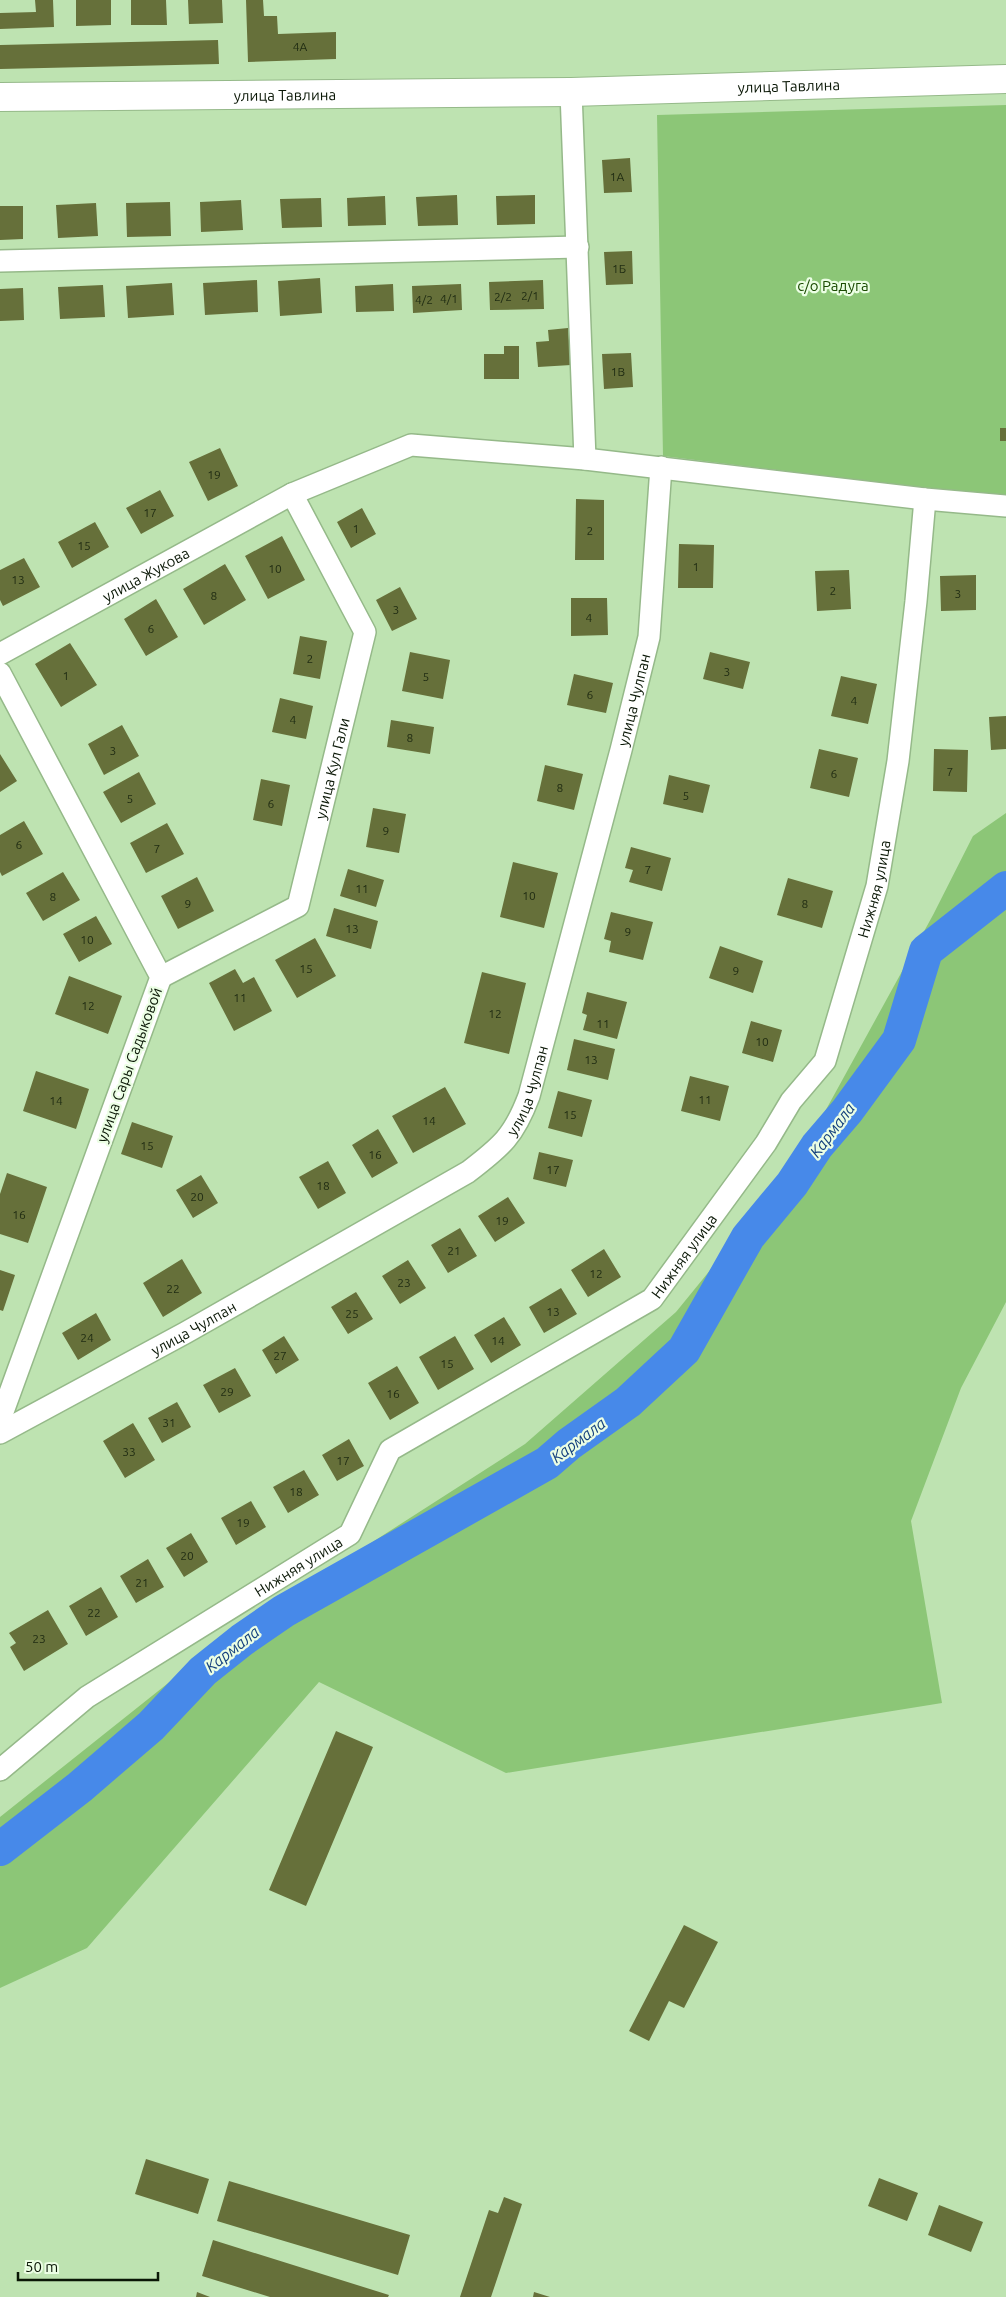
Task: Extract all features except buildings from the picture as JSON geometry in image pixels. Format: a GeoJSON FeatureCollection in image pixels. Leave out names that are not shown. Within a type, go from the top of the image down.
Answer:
{"type":"FeatureCollection","features":[{"type":"Feature","properties":{"kind":"main road","name":"улица Тавлина"},"geometry":{"type":"LineString","coordinates":[[0,97],[570,92],[1006,79]]}},
{"type":"Feature","properties":{"kind":"street"},"geometry":{"type":"LineString","coordinates":[[570,92],[578,247],[585,459]]}},
{"type":"Feature","properties":{"kind":"street"},"geometry":{"type":"LineString","coordinates":[[0,261],[578,247]]}},
{"type":"Feature","properties":{"kind":"street","name":"улица Жукова"},"geometry":{"type":"LineString","coordinates":[[0,654],[292,494],[411,445],[585,459],[1006,506]]}},
{"type":"Feature","properties":{"kind":"street","name":"улица Чулпан"},"geometry":{"type":"LineString","coordinates":[[0,1433],[185,1333],[468,1172],[494,1152],[514,1131],[529,1096],[649,637],[661,467]]}},
{"type":"Feature","properties":{"kind":"street","name":"улица Кул Гали"},"geometry":{"type":"LineString","coordinates":[[161,977],[298,906],[365,632],[292,494]]}},
{"type":"Feature","properties":{"kind":"street","name":"Нижняя улица"},"geometry":{"type":"LineString","coordinates":[[0,1770],[87,1697],[350,1534],[390,1450],[652,1299],[766,1143],[791,1101],[825,1061],[877,886],[898,761],[916,601],[925,498]]}},
{"type":"Feature","properties":{"kind":"street","name":"улица Сары Садыковой"},"geometry":{"type":"LineString","coordinates":[[0,673],[161,977],[0,1420]]}},
{"type":"Feature","properties":{"kind":"green space","name":"с/о Радуга"},"geometry":{"type":"Polygon","coordinates":[[[1006,105],[1006,495],[899,485],[663,456],[657,115],[1006,105]]]}},
{"type":"Feature","properties":{"kind":"green space"},"geometry":{"type":"Polygon","coordinates":[[[1006,813],[1006,1302],[961,1388],[911,1521],[942,1703],[506,1773],[319,1682],[87,1948],[0,1988],[0,1817],[231,1633],[525,1444],[676,1312],[795,1166],[933,915],[973,836],[1006,813]]]}},
{"type":"Feature","properties":{"kind":"waterway","name":"Кармала"},"geometry":{"type":"LineString","coordinates":[[0,1849],[80,1787],[151,1726],[203,1671],[242,1640],[284,1611],[547,1463],[569,1444],[628,1402],[684,1350],[748,1237],[792,1184],[817,1146],[847,1111],[899,1040],[926,951],[1006,888]]}}]}
